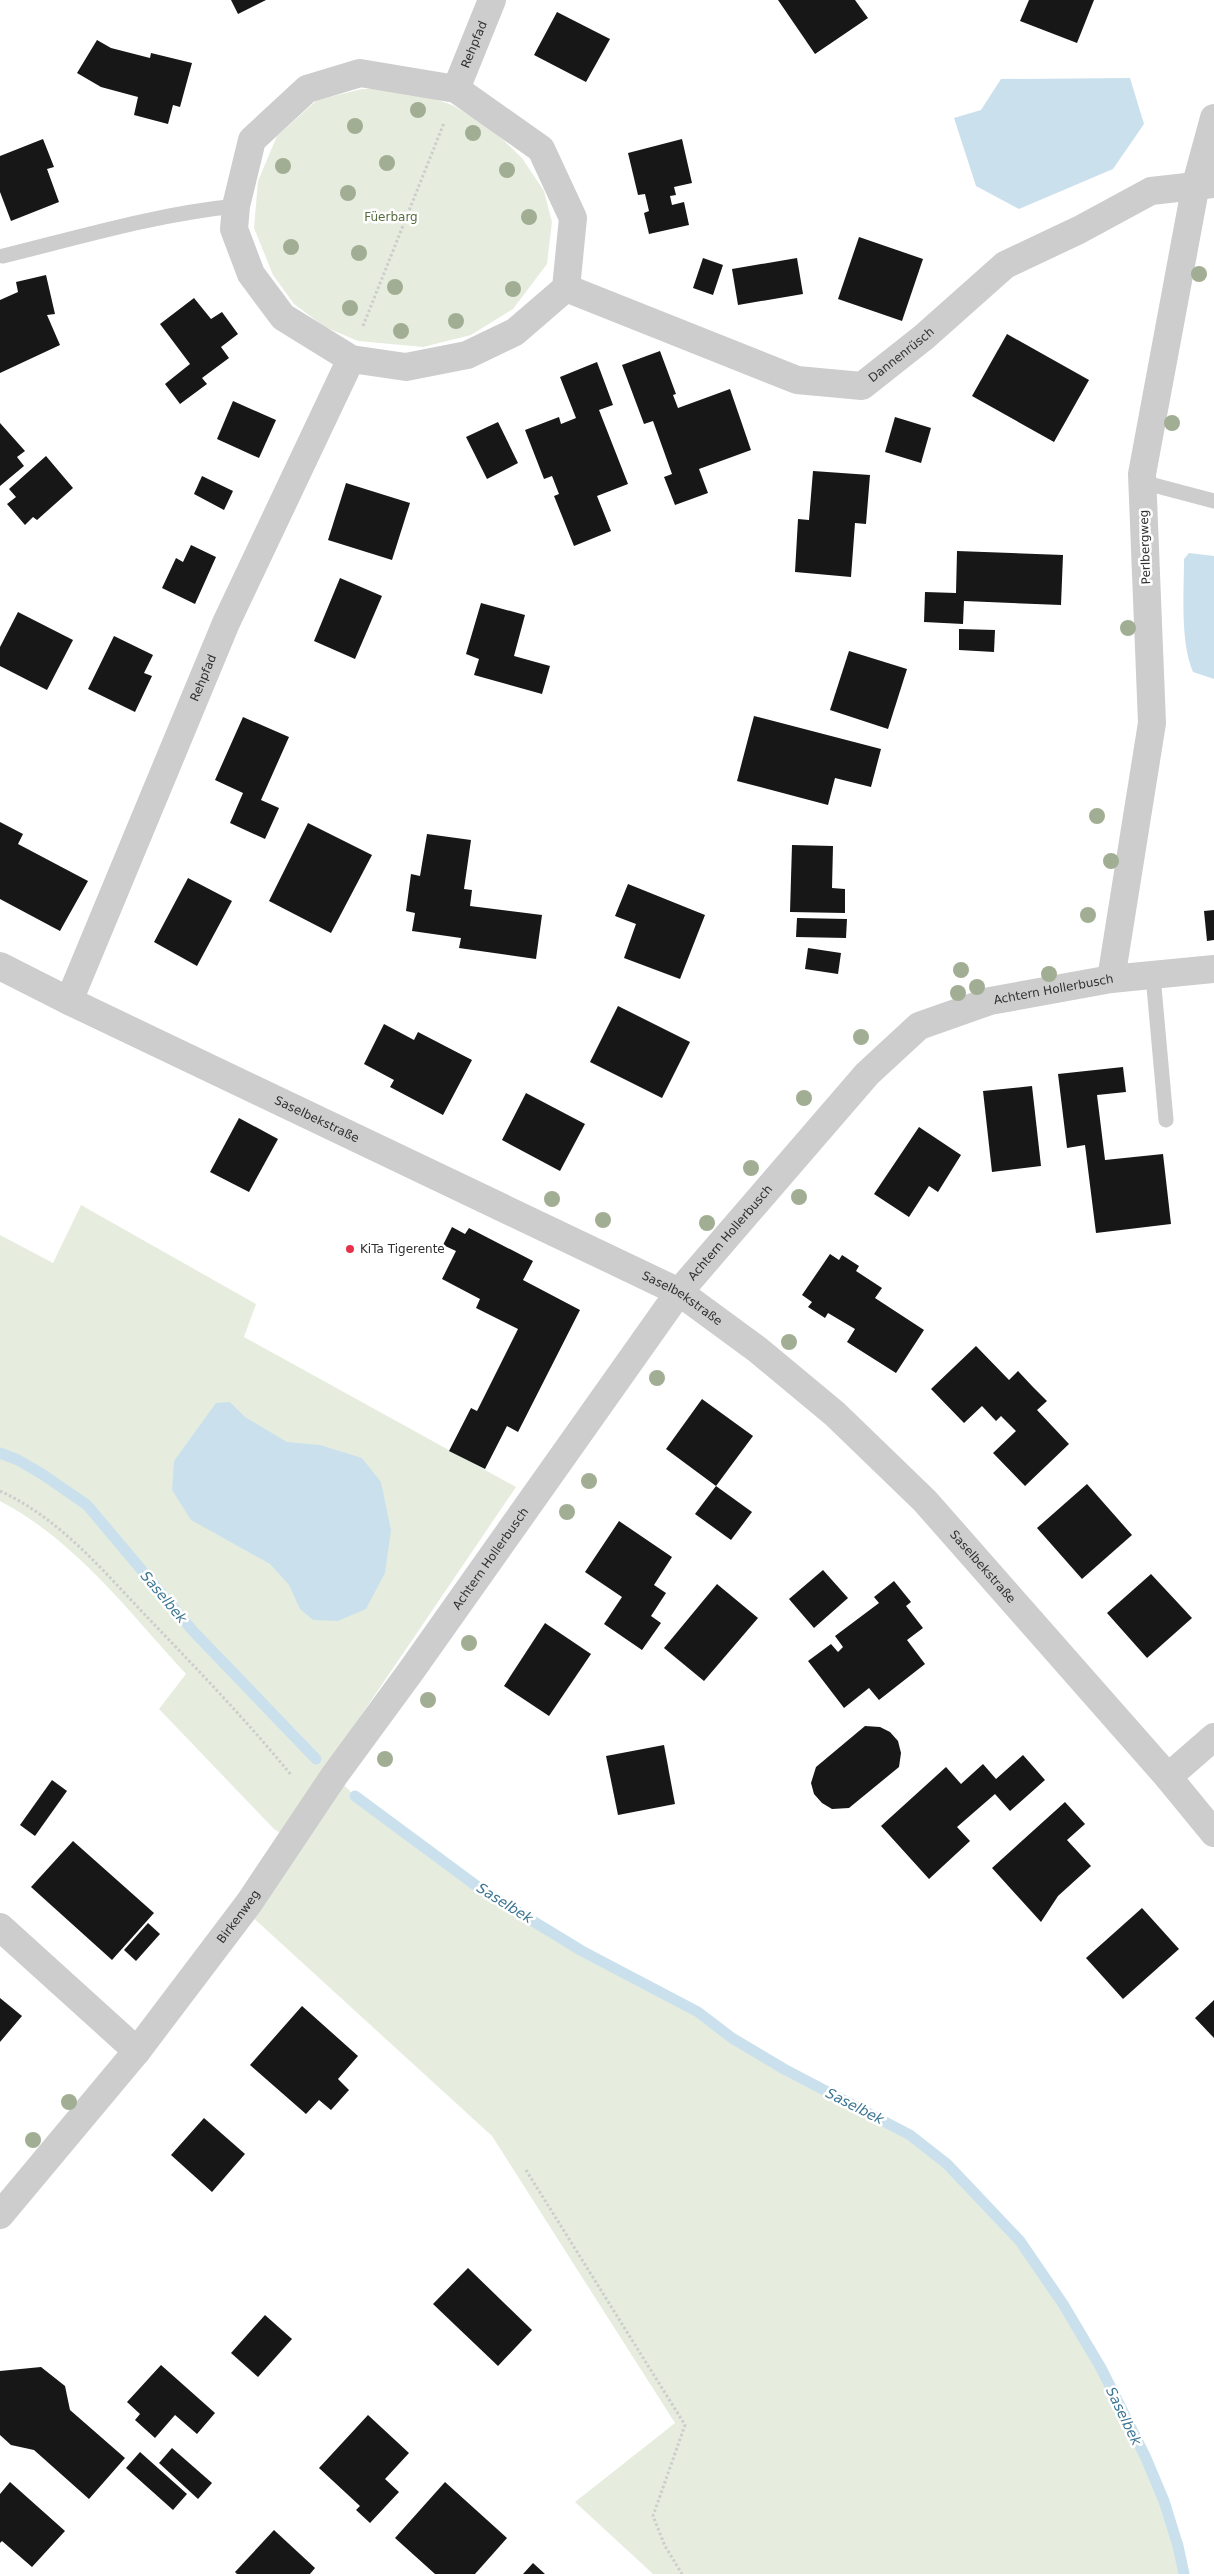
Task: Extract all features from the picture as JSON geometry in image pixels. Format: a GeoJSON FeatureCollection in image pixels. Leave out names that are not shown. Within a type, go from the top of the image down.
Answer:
{"type":"FeatureCollection","features":[{"type":"Feature","properties":{"kind":"street","name":"Rehpfad"},"geometry":{"type":"LineString","coordinates":[[456,90],[492,0]]}},
{"type":"Feature","properties":{"kind":"street"},"geometry":{"type":"LineString","coordinates":[[360,73],[456,90],[541,149],[573,218],[566,288],[515,332],[467,355],[406,367],[351,359],[283,317],[252,274],[234,229],[236,206],[252,140],[307,89],[360,73]]}},
{"type":"Feature","properties":{"kind":"street","name":"Perlbergweg"},"geometry":{"type":"LineString","coordinates":[[1111,979],[1152,723],[1142,474],[1205,184],[1214,118]]}},
{"type":"Feature","properties":{"kind":"street","name":"Dannenrüsch"},"geometry":{"type":"LineString","coordinates":[[566,288],[797,380],[862,386],[924,337],[1004,265],[1080,230],[1151,190],[1205,184]]}},
{"type":"Feature","properties":{"kind":"street","name":"Rehpfad"},"geometry":{"type":"LineString","coordinates":[[69,1001],[226,623],[351,359]]}},
{"type":"Feature","properties":{"kind":"street","name":"Saselbekstraße"},"geometry":{"type":"LineString","coordinates":[[0,966],[69,1001],[678,1292],[758,1350],[835,1414],[925,1502],[1168,1777],[1214,1833]]}},
{"type":"Feature","properties":{"kind":"street","name":"Achtern Hollerbusch"},"geometry":{"type":"LineString","coordinates":[[334,1776],[411,1671],[678,1292],[867,1074],[919,1026],[990,1002],[1111,979],[1214,969]]}},
{"type":"Feature","properties":{"kind":"street"},"geometry":{"type":"LineString","coordinates":[[1168,1777],[1214,1737]]}},
{"type":"Feature","properties":{"kind":"street","name":"Birkenweg"},"geometry":{"type":"LineString","coordinates":[[0,2215],[137,2052],[249,1903],[334,1776]]}},
{"type":"Feature","properties":{"kind":"street"},"geometry":{"type":"LineString","coordinates":[[0,1927],[137,2052]]}},
{"type":"Feature","properties":{"kind":"lane"},"geometry":{"type":"LineString","coordinates":[[3,256],[148,220],[203,209],[236,206]]}},
{"type":"Feature","properties":{"kind":"lane"},"geometry":{"type":"LineString","coordinates":[[1142,482],[1214,501]]}},
{"type":"Feature","properties":{"kind":"lane"},"geometry":{"type":"LineString","coordinates":[[1153,976],[1166,1120]]}},
{"type":"Feature","properties":{"kind":"path"},"geometry":{"type":"LineString","coordinates":[[351,359],[456,90]]}},
{"type":"Feature","properties":{"kind":"path"},"geometry":{"type":"LineString","coordinates":[[0,1491],[27,1505],[81,1548],[251,1726],[315,1803]]}},
{"type":"Feature","properties":{"kind":"path"},"geometry":{"type":"LineString","coordinates":[[526,2170],[685,2425],[653,2516],[665,2546],[682,2574]]}},
{"type":"Feature","properties":{"kind":"green space","name":"Füerbarg"},"geometry":{"type":"Polygon","coordinates":[[[362,89],[406,89],[452,105],[491,128],[522,158],[544,191],[552,222],[547,264],[513,309],[471,335],[423,347],[358,341],[325,327],[294,304],[273,275],[254,228],[258,181],[277,136],[317,100],[362,89]]]}},
{"type":"Feature","properties":{"kind":"green space"},"geometry":{"type":"Polygon","coordinates":[[[81,1205],[256,1304],[244,1337],[516,1487],[326,1767],[355,1796],[482,1890],[582,1951],[698,2012],[732,2038],[784,2069],[910,2135],[947,2164],[1020,2241],[1063,2304],[1101,2368],[1145,2456],[1164,2501],[1178,2546],[1184,2574],[653,2574],[575,2502],[675,2423],[492,2136],[249,1914],[300,1846],[274,1829],[159,1709],[186,1674],[100,1579],[77,1557],[27,1517],[0,1501],[0,1235],[53,1263],[81,1205]]]}},
{"type":"Feature","properties":{"kind":"water"},"geometry":{"type":"Polygon","coordinates":[[[1130,78],[1144,124],[1113,169],[1019,209],[976,186],[954,118],[981,110],[1001,79],[1130,78]]]}},
{"type":"Feature","properties":{"kind":"water"},"geometry":{"type":"Polygon","coordinates":[[[1189,553],[1214,556],[1214,679],[1193,672],[1186,646],[1184,632],[1184,559],[1189,553]]]}},
{"type":"Feature","properties":{"kind":"water"},"geometry":{"type":"Polygon","coordinates":[[[230,1402],[245,1417],[287,1442],[320,1445],[362,1458],[381,1482],[391,1530],[385,1573],[366,1609],[338,1621],[313,1620],[300,1609],[289,1585],[270,1564],[191,1520],[172,1490],[174,1461],[216,1403],[230,1402]]]}},
{"type":"Feature","properties":{"kind":"building"},"geometry":{"type":"Polygon","coordinates":[[[231,0],[266,0],[238,14],[231,0]]]}},
{"type":"Feature","properties":{"kind":"building"},"geometry":{"type":"Polygon","coordinates":[[[778,0],[855,0],[868,18],[815,54],[778,0]]]}},
{"type":"Feature","properties":{"kind":"building"},"geometry":{"type":"Polygon","coordinates":[[[1029,0],[1094,0],[1077,43],[1020,21],[1029,0]]]}},
{"type":"Feature","properties":{"kind":"building"},"geometry":{"type":"Polygon","coordinates":[[[557,12],[610,39],[586,82],[534,55],[557,12]]]}},
{"type":"Feature","properties":{"kind":"building"},"geometry":{"type":"Polygon","coordinates":[[[97,40],[111,48],[150,58],[151,53],[192,63],[180,107],[173,105],[168,124],[134,115],[138,97],[101,87],[77,73],[97,40]]]}},
{"type":"Feature","properties":{"kind":"building"},"geometry":{"type":"Polygon","coordinates":[[[43,139],[54,167],[47,169],[59,202],[11,221],[0,192],[0,156],[43,139]]]}},
{"type":"Feature","properties":{"kind":"building"},"geometry":{"type":"Polygon","coordinates":[[[682,139],[692,183],[674,187],[676,195],[670,196],[672,205],[684,202],[689,225],[649,234],[644,213],[649,211],[645,194],[638,195],[628,153],[682,139]]]}},
{"type":"Feature","properties":{"kind":"building"},"geometry":{"type":"Polygon","coordinates":[[[859,237],[923,259],[902,321],[838,299],[859,237]]]}},
{"type":"Feature","properties":{"kind":"building"},"geometry":{"type":"Polygon","coordinates":[[[703,258],[723,265],[713,295],[693,288],[703,258]]]}},
{"type":"Feature","properties":{"kind":"building"},"geometry":{"type":"Polygon","coordinates":[[[797,258],[803,294],[738,305],[732,269],[797,258]]]}},
{"type":"Feature","properties":{"kind":"building"},"geometry":{"type":"Polygon","coordinates":[[[46,275],[55,314],[47,315],[60,345],[0,373],[0,300],[18,292],[16,282],[46,275]]]}},
{"type":"Feature","properties":{"kind":"building"},"geometry":{"type":"Polygon","coordinates":[[[194,298],[211,319],[222,312],[238,334],[221,347],[229,358],[202,378],[207,384],[180,404],[165,384],[190,364],[160,324],[194,298]]]}},
{"type":"Feature","properties":{"kind":"building"},"geometry":{"type":"Polygon","coordinates":[[[1007,334],[1089,380],[1054,442],[972,396],[1007,334]]]}},
{"type":"Feature","properties":{"kind":"building"},"geometry":{"type":"Polygon","coordinates":[[[660,351],[676,394],[673,395],[678,408],[730,389],[751,450],[699,469],[708,493],[675,505],[664,477],[672,474],[653,421],[644,424],[622,365],[660,351]]]}},
{"type":"Feature","properties":{"kind":"building"},"geometry":{"type":"Polygon","coordinates":[[[597,362],[613,405],[599,410],[628,484],[597,496],[611,531],[574,546],[554,496],[559,494],[552,476],[544,479],[525,430],[559,417],[561,424],[576,418],[560,377],[597,362]]]}},
{"type":"Feature","properties":{"kind":"building"},"geometry":{"type":"Polygon","coordinates":[[[233,401],[276,420],[259,458],[217,439],[233,401]]]}},
{"type":"Feature","properties":{"kind":"building"},"geometry":{"type":"Polygon","coordinates":[[[895,417],[931,428],[921,463],[885,452],[895,417]]]}},
{"type":"Feature","properties":{"kind":"building"},"geometry":{"type":"Polygon","coordinates":[[[498,422],[518,463],[487,479],[466,437],[498,422]]]}},
{"type":"Feature","properties":{"kind":"building"},"geometry":{"type":"Polygon","coordinates":[[[0,423],[25,451],[17,457],[24,466],[0,486],[0,423]]]}},
{"type":"Feature","properties":{"kind":"building"},"geometry":{"type":"Polygon","coordinates":[[[46,456],[73,488],[37,520],[33,517],[25,525],[7,504],[16,497],[9,489],[46,456]]]}},
{"type":"Feature","properties":{"kind":"building"},"geometry":{"type":"Polygon","coordinates":[[[813,471],[870,475],[866,524],[855,523],[851,577],[795,572],[798,519],[809,520],[813,471]]]}},
{"type":"Feature","properties":{"kind":"building"},"geometry":{"type":"Polygon","coordinates":[[[202,476],[233,491],[224,510],[194,494],[202,476]]]}},
{"type":"Feature","properties":{"kind":"building"},"geometry":{"type":"Polygon","coordinates":[[[346,483],[410,503],[392,560],[328,540],[346,483]]]}},
{"type":"Feature","properties":{"kind":"building"},"geometry":{"type":"Polygon","coordinates":[[[191,545],[216,557],[195,604],[162,588],[176,558],[183,562],[191,545]]]}},
{"type":"Feature","properties":{"kind":"building"},"geometry":{"type":"Polygon","coordinates":[[[957,551],[1063,555],[1061,605],[964,601],[963,624],[924,622],[925,592],[956,593],[957,551]]]}},
{"type":"Feature","properties":{"kind":"building"},"geometry":{"type":"Polygon","coordinates":[[[340,578],[382,596],[355,659],[314,641],[340,578]]]}},
{"type":"Feature","properties":{"kind":"building"},"geometry":{"type":"Polygon","coordinates":[[[481,603],[525,615],[514,656],[550,666],[542,694],[474,675],[479,659],[466,654],[481,603]]]}},
{"type":"Feature","properties":{"kind":"building"},"geometry":{"type":"Polygon","coordinates":[[[18,612],[73,640],[47,690],[0,666],[0,647],[18,612]]]}},
{"type":"Feature","properties":{"kind":"building"},"geometry":{"type":"Polygon","coordinates":[[[959,629],[995,630],[994,652],[959,650],[959,629]]]}},
{"type":"Feature","properties":{"kind":"building"},"geometry":{"type":"Polygon","coordinates":[[[114,636],[153,655],[144,673],[152,676],[135,712],[88,689],[114,636]]]}},
{"type":"Feature","properties":{"kind":"building"},"geometry":{"type":"Polygon","coordinates":[[[849,651],[907,669],[888,729],[830,710],[849,651]]]}},
{"type":"Feature","properties":{"kind":"building"},"geometry":{"type":"Polygon","coordinates":[[[754,716],[881,749],[871,787],[835,778],[828,805],[737,781],[754,716]]]}},
{"type":"Feature","properties":{"kind":"building"},"geometry":{"type":"Polygon","coordinates":[[[243,717],[289,737],[261,800],[279,808],[265,839],[230,823],[243,793],[215,780],[243,717]]]}},
{"type":"Feature","properties":{"kind":"building"},"geometry":{"type":"Polygon","coordinates":[[[0,822],[23,834],[18,844],[88,881],[60,931],[0,899],[0,822]]]}},
{"type":"Feature","properties":{"kind":"building"},"geometry":{"type":"Polygon","coordinates":[[[308,823],[372,855],[331,933],[269,901],[308,823]]]}},
{"type":"Feature","properties":{"kind":"building"},"geometry":{"type":"Polygon","coordinates":[[[427,834],[471,840],[464,889],[472,890],[470,906],[542,915],[536,959],[459,948],[461,938],[412,931],[415,913],[406,911],[411,874],[420,876],[427,834]]]}},
{"type":"Feature","properties":{"kind":"building"},"geometry":{"type":"Polygon","coordinates":[[[792,845],[833,846],[832,888],[845,889],[845,913],[790,912],[792,845]]]}},
{"type":"Feature","properties":{"kind":"building"},"geometry":{"type":"Polygon","coordinates":[[[188,878],[232,901],[197,966],[154,942],[188,878]]]}},
{"type":"Feature","properties":{"kind":"building"},"geometry":{"type":"Polygon","coordinates":[[[628,884],[705,915],[680,979],[624,958],[636,924],[615,916],[628,884]]]}},
{"type":"Feature","properties":{"kind":"building"},"geometry":{"type":"Polygon","coordinates":[[[1214,910],[1214,940],[1207,941],[1204,911],[1214,910]]]}},
{"type":"Feature","properties":{"kind":"building"},"geometry":{"type":"Polygon","coordinates":[[[797,918],[847,919],[846,938],[796,937],[797,918]]]}},
{"type":"Feature","properties":{"kind":"building"},"geometry":{"type":"Polygon","coordinates":[[[808,948],[841,953],[838,974],[805,969],[808,948]]]}},
{"type":"Feature","properties":{"kind":"building"},"geometry":{"type":"Polygon","coordinates":[[[618,1006],[690,1042],[662,1098],[590,1062],[618,1006]]]}},
{"type":"Feature","properties":{"kind":"building"},"geometry":{"type":"Polygon","coordinates":[[[384,1024],[414,1040],[418,1032],[472,1060],[443,1115],[390,1087],[394,1080],[364,1064],[384,1024]]]}},
{"type":"Feature","properties":{"kind":"building"},"geometry":{"type":"Polygon","coordinates":[[[1123,1067],[1126,1092],[1097,1095],[1105,1160],[1163,1154],[1171,1224],[1096,1233],[1085,1145],[1067,1148],[1058,1074],[1123,1067]]]}},
{"type":"Feature","properties":{"kind":"building"},"geometry":{"type":"Polygon","coordinates":[[[1032,1086],[1041,1166],[992,1172],[983,1091],[1032,1086]]]}},
{"type":"Feature","properties":{"kind":"building"},"geometry":{"type":"Polygon","coordinates":[[[526,1093],[585,1124],[560,1171],[502,1140],[526,1093]]]}},
{"type":"Feature","properties":{"kind":"building"},"geometry":{"type":"Polygon","coordinates":[[[239,1118],[278,1139],[249,1192],[210,1172],[239,1118]]]}},
{"type":"Feature","properties":{"kind":"building"},"geometry":{"type":"Polygon","coordinates":[[[919,1127],[961,1155],[938,1192],[929,1186],[909,1217],[874,1194],[919,1127]]]}},
{"type":"Feature","properties":{"kind":"building"},"geometry":{"type":"Polygon","coordinates":[[[452,1227],[465,1234],[469,1228],[533,1261],[523,1280],[580,1310],[518,1432],[507,1426],[485,1469],[449,1451],[471,1408],[477,1411],[518,1329],[476,1308],[480,1299],[442,1279],[456,1251],[443,1245],[452,1227]]]}},
{"type":"Feature","properties":{"kind":"building"},"geometry":{"type":"Polygon","coordinates":[[[830,1254],[839,1260],[842,1255],[859,1266],[856,1271],[882,1288],[875,1298],[924,1330],[896,1373],[847,1342],[855,1329],[828,1313],[825,1318],[808,1307],[812,1302],[802,1295],[830,1254]]]}},
{"type":"Feature","properties":{"kind":"building"},"geometry":{"type":"Polygon","coordinates":[[[976,1346],[1009,1380],[1018,1371],[1047,1401],[1037,1410],[1069,1444],[1025,1486],[993,1453],[1016,1431],[1001,1416],[996,1421],[982,1406],[964,1423],[931,1389],[976,1346]]]}},
{"type":"Feature","properties":{"kind":"building"},"geometry":{"type":"Polygon","coordinates":[[[702,1399],[753,1436],[716,1486],[666,1449],[702,1399]]]}},
{"type":"Feature","properties":{"kind":"building"},"geometry":{"type":"Polygon","coordinates":[[[1087,1484],[1132,1535],[1082,1579],[1037,1528],[1087,1484]]]}},
{"type":"Feature","properties":{"kind":"building"},"geometry":{"type":"Polygon","coordinates":[[[716,1486],[752,1512],[731,1540],[695,1514],[716,1486]]]}},
{"type":"Feature","properties":{"kind":"building"},"geometry":{"type":"Polygon","coordinates":[[[619,1521],[672,1557],[654,1585],[666,1593],[651,1616],[661,1623],[642,1650],[604,1624],[622,1597],[585,1572],[619,1521]]]}},
{"type":"Feature","properties":{"kind":"building"},"geometry":{"type":"Polygon","coordinates":[[[823,1570],[848,1598],[814,1628],[789,1599],[823,1570]]]}},
{"type":"Feature","properties":{"kind":"building"},"geometry":{"type":"Polygon","coordinates":[[[1151,1574],[1192,1618],[1147,1658],[1107,1613],[1151,1574]]]}},
{"type":"Feature","properties":{"kind":"building"},"geometry":{"type":"Polygon","coordinates":[[[894,1581],[911,1602],[906,1606],[923,1628],[907,1640],[925,1664],[879,1700],[869,1688],[844,1708],[808,1661],[831,1644],[838,1652],[843,1647],[835,1636],[879,1603],[874,1597],[894,1581]]]}},
{"type":"Feature","properties":{"kind":"building"},"geometry":{"type":"Polygon","coordinates":[[[717,1584],[758,1618],[704,1681],[664,1648],[717,1584]]]}},
{"type":"Feature","properties":{"kind":"building"},"geometry":{"type":"Polygon","coordinates":[[[545,1623],[591,1654],[549,1716],[504,1686],[545,1623]]]}},
{"type":"Feature","properties":{"kind":"building"},"geometry":{"type":"Polygon","coordinates":[[[865,1726],[880,1727],[890,1732],[898,1741],[901,1753],[899,1767],[849,1808],[832,1809],[822,1803],[814,1794],[811,1783],[816,1767],[865,1726]]]}},
{"type":"Feature","properties":{"kind":"building"},"geometry":{"type":"Polygon","coordinates":[[[664,1745],[675,1804],[618,1815],[606,1756],[664,1745]]]}},
{"type":"Feature","properties":{"kind":"building"},"geometry":{"type":"Polygon","coordinates":[[[1023,1755],[1045,1780],[1010,1811],[995,1794],[957,1827],[970,1841],[929,1879],[881,1826],[946,1767],[961,1784],[983,1764],[996,1779],[1023,1755]]]}},
{"type":"Feature","properties":{"kind":"building"},"geometry":{"type":"Polygon","coordinates":[[[52,1780],[67,1791],[35,1836],[20,1825],[52,1780]]]}},
{"type":"Feature","properties":{"kind":"building"},"geometry":{"type":"Polygon","coordinates":[[[1065,1802],[1085,1824],[1067,1840],[1091,1866],[1058,1896],[1041,1922],[992,1868],[1065,1802]]]}},
{"type":"Feature","properties":{"kind":"building"},"geometry":{"type":"Polygon","coordinates":[[[73,1841],[154,1913],[112,1960],[31,1887],[73,1841]]]}},
{"type":"Feature","properties":{"kind":"building"},"geometry":{"type":"Polygon","coordinates":[[[1142,1908],[1179,1949],[1123,1999],[1086,1958],[1142,1908]]]}},
{"type":"Feature","properties":{"kind":"building"},"geometry":{"type":"Polygon","coordinates":[[[148,1923],[160,1934],[136,1961],[124,1950],[148,1923]]]}},
{"type":"Feature","properties":{"kind":"building"},"geometry":{"type":"Polygon","coordinates":[[[0,1998],[22,2016],[0,2042],[0,1998]]]}},
{"type":"Feature","properties":{"kind":"building"},"geometry":{"type":"Polygon","coordinates":[[[1214,2000],[1214,2038],[1195,2018],[1214,2000]]]}},
{"type":"Feature","properties":{"kind":"building"},"geometry":{"type":"Polygon","coordinates":[[[302,2006],[358,2056],[338,2079],[349,2090],[331,2110],[319,2100],[306,2114],[250,2065],[302,2006]]]}},
{"type":"Feature","properties":{"kind":"building"},"geometry":{"type":"Polygon","coordinates":[[[204,2118],[245,2154],[212,2192],[171,2155],[204,2118]]]}},
{"type":"Feature","properties":{"kind":"building"},"geometry":{"type":"Polygon","coordinates":[[[468,2268],[532,2330],[498,2366],[433,2304],[468,2268]]]}},
{"type":"Feature","properties":{"kind":"building"},"geometry":{"type":"Polygon","coordinates":[[[265,2315],[292,2339],[258,2377],[231,2353],[265,2315]]]}},
{"type":"Feature","properties":{"kind":"building"},"geometry":{"type":"Polygon","coordinates":[[[161,2365],[215,2413],[197,2434],[175,2415],[155,2438],[135,2420],[140,2414],[127,2402],[161,2365]]]}},
{"type":"Feature","properties":{"kind":"building"},"geometry":{"type":"Polygon","coordinates":[[[41,2367],[65,2386],[70,2410],[125,2458],[89,2499],[34,2450],[11,2445],[0,2435],[0,2371],[41,2367]]]}},
{"type":"Feature","properties":{"kind":"building"},"geometry":{"type":"Polygon","coordinates":[[[368,2415],[409,2453],[385,2479],[399,2492],[370,2523],[356,2510],[360,2506],[319,2468],[368,2415]]]}},
{"type":"Feature","properties":{"kind":"building"},"geometry":{"type":"Polygon","coordinates":[[[172,2448],[212,2483],[198,2499],[159,2463],[172,2448]]]}},
{"type":"Feature","properties":{"kind":"building"},"geometry":{"type":"Polygon","coordinates":[[[140,2452],[187,2494],[173,2510],[126,2468],[140,2452]]]}},
{"type":"Feature","properties":{"kind":"building"},"geometry":{"type":"Polygon","coordinates":[[[10,2482],[65,2531],[32,2567],[2,2541],[0,2543],[0,2494],[10,2482]]]}},
{"type":"Feature","properties":{"kind":"building"},"geometry":{"type":"Polygon","coordinates":[[[445,2482],[507,2538],[475,2574],[435,2574],[395,2538],[445,2482]]]}},
{"type":"Feature","properties":{"kind":"building"},"geometry":{"type":"Polygon","coordinates":[[[274,2530],[315,2568],[310,2574],[237,2574],[235,2572],[274,2530]]]}},
{"type":"Feature","properties":{"kind":"building"},"geometry":{"type":"Polygon","coordinates":[[[533,2563],[545,2574],[523,2574],[533,2563]]]}},
{"type":"Feature","properties":{"kind":"waterway","name":"Saselbek"},"geometry":{"type":"LineString","coordinates":[[0,1453],[18,1460],[42,1474],[87,1505],[193,1631],[316,1759]]}},
{"type":"Feature","properties":{"kind":"waterway","name":"Saselbek"},"geometry":{"type":"LineString","coordinates":[[355,1796],[482,1890],[582,1951],[698,2012],[732,2038],[784,2069],[910,2135],[947,2164],[1020,2241],[1063,2304],[1101,2368],[1145,2456],[1164,2501],[1178,2546],[1184,2574]]}},
{"type":"Feature","properties":{"kind":"place","name":"KiTa Tigerente"},"geometry":{"type":"Point","coordinates":[350,1249]}}]}
